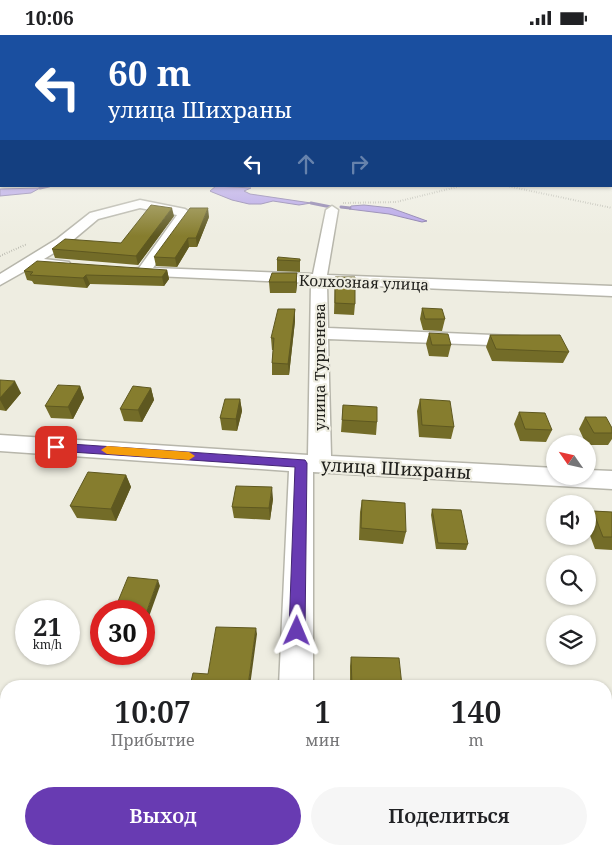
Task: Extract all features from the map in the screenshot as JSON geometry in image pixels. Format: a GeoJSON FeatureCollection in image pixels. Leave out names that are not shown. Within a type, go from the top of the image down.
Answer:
{"type":"FeatureCollection","features":[{"type":"Feature","properties":{"kind":"street"},"geometry":{"type":"LineString","coordinates":[[0,280],[62,241],[94,217],[140,204],[185,213],[143,272]]}},
{"type":"Feature","properties":{"kind":"street","name":"улица Тургенева"},"geometry":{"type":"LineString","coordinates":[[296,680],[319,333],[319,280],[332,210]]}},
{"type":"Feature","properties":{"kind":"street"},"geometry":{"type":"LineString","coordinates":[[27,262],[75,266]]}},
{"type":"Feature","properties":{"kind":"street","name":"Колхозная улица"},"geometry":{"type":"LineString","coordinates":[[123,270],[319,280],[612,291]]}},
{"type":"Feature","properties":{"kind":"street"},"geometry":{"type":"LineString","coordinates":[[319,333],[520,341]]}},
{"type":"Feature","properties":{"kind":"street","name":"улица Шихраны"},"geometry":{"type":"LineString","coordinates":[[0,443],[310,464],[612,480]]}},
{"type":"Feature","properties":{"kind":"path"},"geometry":{"type":"LineString","coordinates":[[332,210],[336,205],[347,202],[396,202],[457,187]]}},
{"type":"Feature","properties":{"kind":"path"},"geometry":{"type":"LineString","coordinates":[[512,187],[612,208]]}},
{"type":"Feature","properties":{"kind":"shaded area"},"geometry":{"type":"Polygon","coordinates":[[[215,187],[251,188],[244,191],[250,194],[311,203],[299,205],[273,201],[249,204],[232,200],[210,191],[215,187]]]}},
{"type":"Feature","properties":{"kind":"shaded area"},"geometry":{"type":"Polygon","coordinates":[[[40,188],[31,193],[0,196],[0,189],[40,188]]]}},
{"type":"Feature","properties":{"kind":"shaded area"},"geometry":{"type":"Polygon","coordinates":[[[364,205],[391,208],[427,221],[422,222],[389,214],[349,209],[351,206],[364,205]]]}},
{"type":"Feature","properties":{"kind":"building"},"geometry":{"type":"Polygon","coordinates":[[[151,205],[172,208],[136,256],[52,249],[65,239],[121,243],[151,205]]]}},
{"type":"Feature","properties":{"kind":"building"},"geometry":{"type":"Polygon","coordinates":[[[190,208],[208,208],[196,238],[188,238],[175,258],[154,257],[190,208]]]}},
{"type":"Feature","properties":{"kind":"building"},"geometry":{"type":"Polygon","coordinates":[[[278,257],[300,259],[300,261],[277,260],[278,257]]]}},
{"type":"Feature","properties":{"kind":"building"},"geometry":{"type":"Polygon","coordinates":[[[37,261],[167,270],[162,277],[86,275],[83,278],[30,275],[33,272],[24,271],[37,261]]]}},
{"type":"Feature","properties":{"kind":"building"},"geometry":{"type":"Polygon","coordinates":[[[272,273],[297,273],[296,282],[269,282],[272,273]]]}},
{"type":"Feature","properties":{"kind":"building"},"geometry":{"type":"Polygon","coordinates":[[[335,277],[355,277],[355,304],[335,303],[335,277]]]}},
{"type":"Feature","properties":{"kind":"building"},"geometry":{"type":"Polygon","coordinates":[[[422,308],[442,309],[445,319],[425,319],[422,308]]]}},
{"type":"Feature","properties":{"kind":"building"},"geometry":{"type":"Polygon","coordinates":[[[278,309],[295,309],[288,364],[272,363],[274,338],[271,338],[278,309]]]}},
{"type":"Feature","properties":{"kind":"building"},"geometry":{"type":"Polygon","coordinates":[[[429,333],[448,334],[451,345],[432,345],[429,333]]]}},
{"type":"Feature","properties":{"kind":"building"},"geometry":{"type":"Polygon","coordinates":[[[490,335],[560,335],[569,352],[496,349],[490,335]]]}},
{"type":"Feature","properties":{"kind":"building"},"geometry":{"type":"Polygon","coordinates":[[[0,380],[15,381],[0,398],[0,380]]]}},
{"type":"Feature","properties":{"kind":"building"},"geometry":{"type":"Polygon","coordinates":[[[58,385],[80,386],[68,407],[45,406],[58,385]]]}},
{"type":"Feature","properties":{"kind":"building"},"geometry":{"type":"Polygon","coordinates":[[[133,386],[151,388],[138,410],[120,409],[133,386]]]}},
{"type":"Feature","properties":{"kind":"building"},"geometry":{"type":"Polygon","coordinates":[[[225,399],[240,399],[236,419],[220,418],[225,399]]]}},
{"type":"Feature","properties":{"kind":"building"},"geometry":{"type":"Polygon","coordinates":[[[420,399],[450,401],[454,427],[422,425],[420,399]]]}},
{"type":"Feature","properties":{"kind":"building"},"geometry":{"type":"Polygon","coordinates":[[[343,405],[377,407],[377,422],[342,420],[343,405]]]}},
{"type":"Feature","properties":{"kind":"building"},"geometry":{"type":"Polygon","coordinates":[[[519,412],[545,413],[552,430],[525,429],[519,412]]]}},
{"type":"Feature","properties":{"kind":"building"},"geometry":{"type":"Polygon","coordinates":[[[585,417],[606,417],[612,428],[612,433],[594,433],[585,417]]]}},
{"type":"Feature","properties":{"kind":"building"},"geometry":{"type":"Polygon","coordinates":[[[88,472],[126,475],[111,509],[70,506],[88,472]]]}},
{"type":"Feature","properties":{"kind":"building"},"geometry":{"type":"Polygon","coordinates":[[[236,486],[272,487],[269,508],[232,507],[236,486]]]}},
{"type":"Feature","properties":{"kind":"building"},"geometry":{"type":"Polygon","coordinates":[[[362,500],[405,503],[406,532],[361,528],[362,500]]]}},
{"type":"Feature","properties":{"kind":"building"},"geometry":{"type":"Polygon","coordinates":[[[432,509],[461,510],[468,544],[438,543],[432,509]]]}},
{"type":"Feature","properties":{"kind":"building"},"geometry":{"type":"Polygon","coordinates":[[[596,511],[612,512],[612,537],[603,537],[596,519],[596,511]]]}},
{"type":"Feature","properties":{"kind":"building"},"geometry":{"type":"Polygon","coordinates":[[[128,577],[158,580],[151,600],[119,600],[128,577]]]}},
{"type":"Feature","properties":{"kind":"building"},"geometry":{"type":"Polygon","coordinates":[[[216,627],[256,628],[249,680],[191,680],[193,673],[208,674],[216,627]]]}},
{"type":"Feature","properties":{"kind":"building"},"geometry":{"type":"Polygon","coordinates":[[[351,657],[399,658],[401,680],[352,680],[351,657]]]}},
{"type":"Feature","properties":{"kind":"waterway"},"geometry":{"type":"LineString","coordinates":[[40,188],[44,187]]}},
{"type":"Feature","properties":{"kind":"waterway"},"geometry":{"type":"LineString","coordinates":[[311,203],[331,207]]}},
{"type":"Feature","properties":{"kind":"waterway"},"geometry":{"type":"LineString","coordinates":[[341,207],[350,208]]}},
{"type":"Feature","properties":{"kind":"slow traffic"},"geometry":{"type":"LineString","coordinates":[[107,450],[189,456]]}},
{"type":"Feature","properties":{"kind":"route"},"geometry":{"type":"LineString","coordinates":[[56,447],[301,463],[297,631]]}}]}
